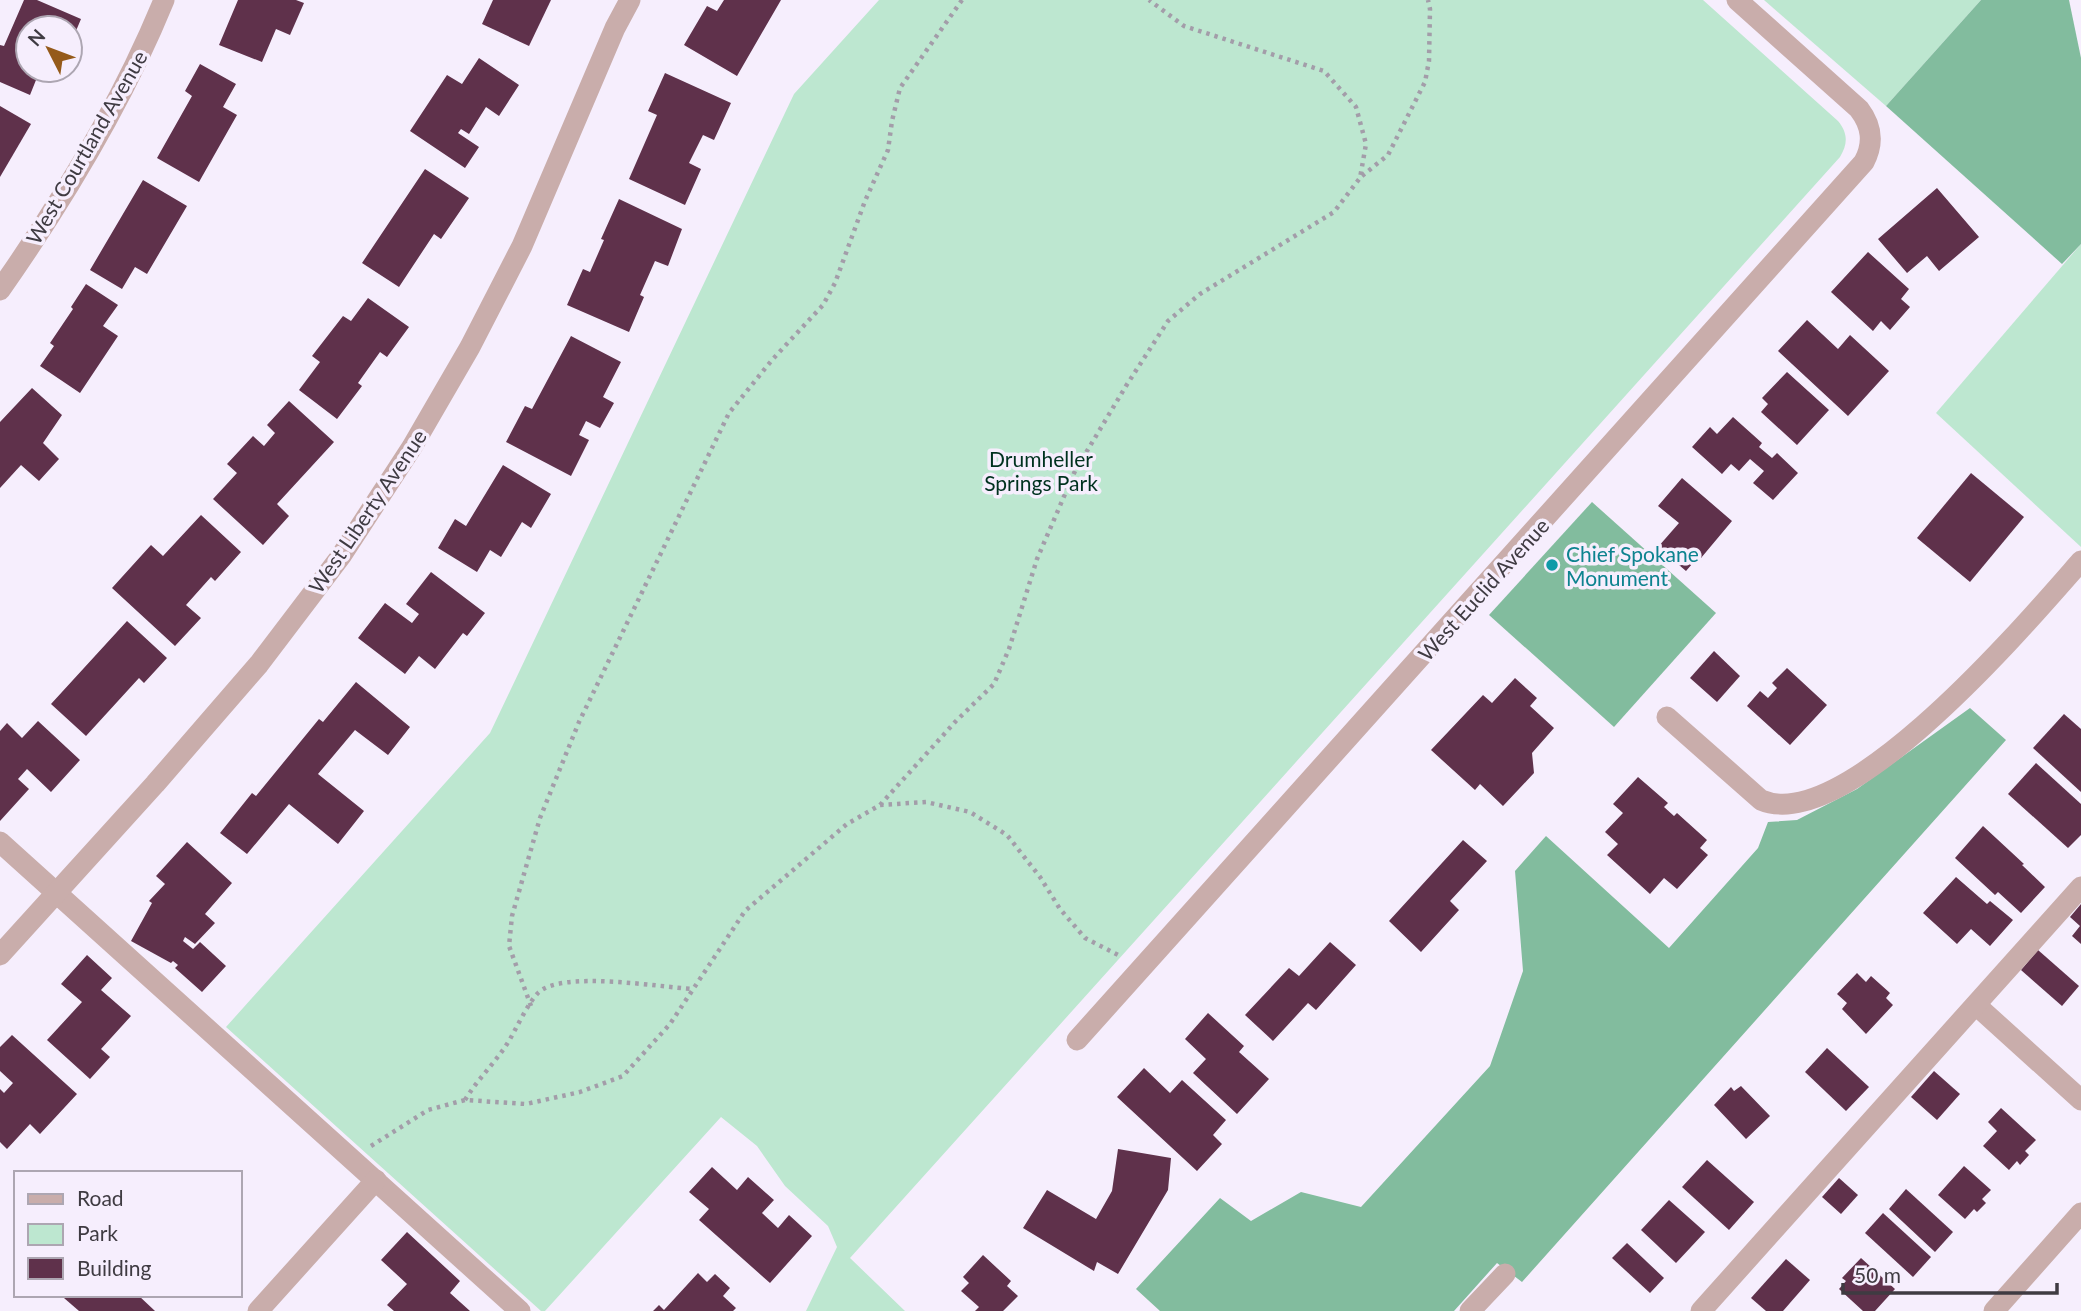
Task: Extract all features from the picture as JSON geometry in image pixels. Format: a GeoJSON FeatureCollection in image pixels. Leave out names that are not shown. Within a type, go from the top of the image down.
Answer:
{"type":"FeatureCollection","features":[{"type":"Feature","properties":{"kind":"street","name":"West Courtland Avenue"},"geometry":{"type":"LineString","coordinates":[[0,290],[40,233],[99,132],[164,0]]}},
{"type":"Feature","properties":{"kind":"street","name":"West Liberty Avenue"},"geometry":{"type":"LineString","coordinates":[[0,955],[259,664],[341,556],[412,447],[470,347],[522,246],[629,0]]}},
{"type":"Feature","properties":{"kind":"street","name":"West Euclid Avenue"},"geometry":{"type":"LineString","coordinates":[[1077,1040],[1858,171],[1869,152],[1870,130],[1859,109],[1737,0]]}},
{"type":"Feature","properties":{"kind":"street"},"geometry":{"type":"LineString","coordinates":[[1667,717],[1755,796],[1772,804],[1798,804],[1863,771],[1902,743],[1986,666],[2081,561]]}},
{"type":"Feature","properties":{"kind":"street"},"geometry":{"type":"LineString","coordinates":[[0,842],[520,1311]]}},
{"type":"Feature","properties":{"kind":"street"},"geometry":{"type":"LineString","coordinates":[[1702,1311],[2081,887]]}},
{"type":"Feature","properties":{"kind":"street"},"geometry":{"type":"LineString","coordinates":[[1976,1005],[2081,1100]]}},
{"type":"Feature","properties":{"kind":"street"},"geometry":{"type":"LineString","coordinates":[[258,1311],[376,1180]]}},
{"type":"Feature","properties":{"kind":"street"},"geometry":{"type":"LineString","coordinates":[[1994,1311],[2081,1213]]}},
{"type":"Feature","properties":{"kind":"street"},"geometry":{"type":"LineString","coordinates":[[1470,1311],[1505,1274]]}},
{"type":"Feature","properties":{"kind":"path"},"geometry":{"type":"LineString","coordinates":[[531,1006],[509,946],[512,916],[540,818],[579,722],[729,413],[772,360],[823,305],[835,283],[865,201],[888,150],[891,121],[900,88],[962,0]]}},
{"type":"Feature","properties":{"kind":"path"},"geometry":{"type":"LineString","coordinates":[[1149,0],[1184,26],[1324,72],[1356,107],[1367,144],[1360,178]]}},
{"type":"Feature","properties":{"kind":"path"},"geometry":{"type":"LineString","coordinates":[[357,1163],[373,1143],[428,1110],[465,1100],[526,1104],[580,1092],[623,1076],[670,1024],[745,911],[847,824],[880,805],[931,747],[994,684],[1009,649],[1037,559],[1075,471],[1168,321],[1200,294],[1334,212],[1360,178],[1388,155],[1425,82],[1429,61],[1428,0]]}},
{"type":"Feature","properties":{"kind":"path"},"geometry":{"type":"LineString","coordinates":[[880,805],[926,802],[971,812],[1007,835],[1040,877],[1060,909],[1085,938],[1143,968]]}},
{"type":"Feature","properties":{"kind":"path"},"geometry":{"type":"LineString","coordinates":[[465,1100],[506,1045],[538,992],[555,985],[581,981],[693,989]]}},
{"type":"Feature","properties":{"kind":"green space","name":"Drumheller Springs Park"},"geometry":{"type":"Polygon","coordinates":[[[879,0],[1703,0],[1838,121],[1844,130],[1846,143],[1840,157],[850,1258],[905,1311],[806,1311],[837,1247],[828,1226],[785,1186],[757,1146],[721,1117],[545,1311],[541,1311],[226,1027],[490,733],[794,94],[879,0]]]}},
{"type":"Feature","properties":{"kind":"green space"},"geometry":{"type":"Polygon","coordinates":[[[1764,0],[1981,0],[1886,106],[1764,0]]]}},
{"type":"Feature","properties":{"kind":"green space"},"geometry":{"type":"Polygon","coordinates":[[[1981,0],[2069,0],[2081,58],[2081,244],[2062,264],[1886,106],[1981,0]]]}},
{"type":"Feature","properties":{"kind":"green space"},"geometry":{"type":"Polygon","coordinates":[[[2081,244],[2081,547],[1936,413],[2081,244]]]}},
{"type":"Feature","properties":{"kind":"green space"},"geometry":{"type":"Polygon","coordinates":[[[1592,502],[1716,613],[1614,727],[1489,615],[1592,502]]]}},
{"type":"Feature","properties":{"kind":"green space"},"geometry":{"type":"Polygon","coordinates":[[[1970,708],[2006,740],[1522,1282],[1497,1263],[1454,1311],[1160,1311],[1136,1289],[1220,1198],[1251,1221],[1301,1192],[1361,1207],[1490,1066],[1523,971],[1515,871],[1546,836],[1669,948],[1758,848],[1768,822],[1797,820],[1857,789],[1970,708]]]}},
{"type":"Feature","properties":{"kind":"building"},"geometry":{"type":"Polygon","coordinates":[[[24,0],[37,0],[69,14],[18,14],[24,0]]]}},
{"type":"Feature","properties":{"kind":"building"},"geometry":{"type":"Polygon","coordinates":[[[238,0],[296,0],[304,3],[290,35],[276,29],[262,62],[219,45],[238,0]]]}},
{"type":"Feature","properties":{"kind":"building"},"geometry":{"type":"Polygon","coordinates":[[[493,0],[551,0],[529,46],[482,24],[493,0]]]}},
{"type":"Feature","properties":{"kind":"building"},"geometry":{"type":"Polygon","coordinates":[[[724,0],[781,0],[737,76],[684,45],[707,6],[717,11],[724,0]]]}},
{"type":"Feature","properties":{"kind":"building"},"geometry":{"type":"Polygon","coordinates":[[[14,23],[14,84],[34,84],[30,95],[0,82],[0,45],[4,46],[14,23]]]}},
{"type":"Feature","properties":{"kind":"building"},"geometry":{"type":"Polygon","coordinates":[[[479,58],[519,85],[499,116],[486,107],[469,134],[461,129],[458,133],[479,147],[465,168],[410,131],[447,75],[462,84],[479,58]]]}},
{"type":"Feature","properties":{"kind":"building"},"geometry":{"type":"Polygon","coordinates":[[[200,64],[236,84],[223,107],[237,115],[199,182],[157,158],[192,96],[185,91],[200,64]]]}},
{"type":"Feature","properties":{"kind":"building"},"geometry":{"type":"Polygon","coordinates":[[[665,73],[731,103],[714,140],[703,135],[689,163],[701,169],[685,205],[629,179],[657,115],[648,111],[665,73]]]}},
{"type":"Feature","properties":{"kind":"building"},"geometry":{"type":"Polygon","coordinates":[[[0,106],[31,124],[0,177],[0,106]]]}},
{"type":"Feature","properties":{"kind":"building"},"geometry":{"type":"Polygon","coordinates":[[[425,169],[469,198],[441,239],[434,234],[399,287],[362,263],[425,169]]]}},
{"type":"Feature","properties":{"kind":"building"},"geometry":{"type":"Polygon","coordinates":[[[143,180],[187,206],[147,274],[135,267],[122,289],[90,270],[143,180]]]}},
{"type":"Feature","properties":{"kind":"building"},"geometry":{"type":"Polygon","coordinates":[[[1937,188],[1979,237],[1939,271],[1927,256],[1907,273],[1878,239],[1937,188]]]}},
{"type":"Feature","properties":{"kind":"building"},"geometry":{"type":"Polygon","coordinates":[[[619,199],[682,229],[668,266],[655,261],[640,295],[644,297],[629,332],[567,305],[583,269],[590,272],[619,199]]]}},
{"type":"Feature","properties":{"kind":"building"},"geometry":{"type":"Polygon","coordinates":[[[1868,252],[1909,289],[1901,299],[1910,307],[1890,330],[1881,321],[1873,331],[1831,292],[1868,252]]]}},
{"type":"Feature","properties":{"kind":"building"},"geometry":{"type":"Polygon","coordinates":[[[86,284],[118,305],[103,326],[118,336],[80,393],[40,366],[54,346],[50,343],[86,284]]]}},
{"type":"Feature","properties":{"kind":"building"},"geometry":{"type":"Polygon","coordinates":[[[368,298],[409,327],[387,357],[380,352],[358,383],[362,386],[337,419],[299,390],[320,362],[312,356],[343,316],[351,321],[368,298]]]}},
{"type":"Feature","properties":{"kind":"building"},"geometry":{"type":"Polygon","coordinates":[[[1807,320],[1838,349],[1850,335],[1889,371],[1848,416],[1778,351],[1807,320]]]}},
{"type":"Feature","properties":{"kind":"building"},"geometry":{"type":"Polygon","coordinates":[[[571,336],[621,362],[603,397],[614,403],[600,428],[586,421],[579,435],[589,440],[571,476],[506,442],[525,406],[532,409],[571,336]]]}},
{"type":"Feature","properties":{"kind":"building"},"geometry":{"type":"Polygon","coordinates":[[[1787,372],[1829,410],[1797,445],[1761,412],[1768,404],[1762,398],[1787,372]]]}},
{"type":"Feature","properties":{"kind":"building"},"geometry":{"type":"Polygon","coordinates":[[[32,388],[62,415],[43,443],[59,459],[39,481],[21,465],[0,488],[0,422],[32,388]]]}},
{"type":"Feature","properties":{"kind":"building"},"geometry":{"type":"Polygon","coordinates":[[[289,401],[334,442],[277,504],[289,516],[263,545],[213,499],[237,473],[227,464],[253,436],[264,446],[275,433],[267,425],[289,401]]]}},
{"type":"Feature","properties":{"kind":"building"},"geometry":{"type":"Polygon","coordinates":[[[1733,417],[1762,443],[1759,447],[1772,458],[1777,453],[1798,473],[1773,500],[1753,483],[1764,471],[1750,459],[1739,471],[1731,464],[1722,474],[1692,447],[1710,427],[1717,434],[1733,417]]]}},
{"type":"Feature","properties":{"kind":"building"},"geometry":{"type":"Polygon","coordinates":[[[503,465],[551,494],[531,528],[522,522],[501,557],[490,550],[477,572],[438,548],[455,519],[466,526],[503,465]]]}},
{"type":"Feature","properties":{"kind":"building"},"geometry":{"type":"Polygon","coordinates":[[[1971,473],[2024,517],[1970,582],[1917,538],[1971,473]]]}},
{"type":"Feature","properties":{"kind":"building"},"geometry":{"type":"Polygon","coordinates":[[[1682,478],[1732,521],[1701,558],[1699,556],[1686,571],[1658,547],[1679,523],[1658,506],[1682,478]]]}},
{"type":"Feature","properties":{"kind":"building"},"geometry":{"type":"Polygon","coordinates":[[[201,515],[241,552],[215,581],[211,577],[186,605],[201,618],[175,646],[112,588],[151,545],[163,556],[201,515]]]}},
{"type":"Feature","properties":{"kind":"building"},"geometry":{"type":"Polygon","coordinates":[[[431,572],[485,613],[467,636],[463,633],[435,669],[419,656],[405,674],[358,638],[385,603],[412,623],[419,614],[406,604],[431,572]]]}},
{"type":"Feature","properties":{"kind":"building"},"geometry":{"type":"Polygon","coordinates":[[[127,621],[167,658],[144,683],[139,678],[86,736],[51,704],[127,621]]]}},
{"type":"Feature","properties":{"kind":"building"},"geometry":{"type":"Polygon","coordinates":[[[1714,651],[1740,676],[1717,702],[1690,678],[1714,651]]]}},
{"type":"Feature","properties":{"kind":"building"},"geometry":{"type":"Polygon","coordinates":[[[1787,668],[1827,705],[1790,745],[1747,706],[1760,691],[1768,698],[1777,688],[1772,683],[1787,668]]]}},
{"type":"Feature","properties":{"kind":"building"},"geometry":{"type":"Polygon","coordinates":[[[1515,678],[1537,698],[1530,706],[1554,728],[1532,753],[1534,773],[1503,806],[1480,784],[1475,790],[1431,750],[1483,695],[1492,703],[1515,678]]]}},
{"type":"Feature","properties":{"kind":"building"},"geometry":{"type":"Polygon","coordinates":[[[356,682],[410,727],[388,755],[355,730],[318,774],[364,811],[338,844],[289,804],[247,854],[220,833],[252,793],[256,796],[319,719],[323,722],[356,682]]]}},
{"type":"Feature","properties":{"kind":"building"},"geometry":{"type":"Polygon","coordinates":[[[2064,714],[2081,729],[2081,792],[2033,748],[2064,714]]]}},
{"type":"Feature","properties":{"kind":"building"},"geometry":{"type":"Polygon","coordinates":[[[38,721],[80,760],[51,792],[27,769],[18,779],[29,789],[0,821],[0,731],[7,723],[22,738],[38,721]]]}},
{"type":"Feature","properties":{"kind":"building"},"geometry":{"type":"Polygon","coordinates":[[[2036,763],[2081,804],[2081,835],[2068,848],[2008,794],[2036,763]]]}},
{"type":"Feature","properties":{"kind":"building"},"geometry":{"type":"Polygon","coordinates":[[[1638,777],[1668,803],[1664,807],[1674,816],[1677,813],[1707,840],[1700,848],[1708,855],[1677,889],[1664,878],[1650,894],[1607,855],[1618,844],[1605,832],[1623,813],[1613,804],[1638,777]]]}},
{"type":"Feature","properties":{"kind":"building"},"geometry":{"type":"Polygon","coordinates":[[[1983,826],[2045,887],[2021,913],[1998,892],[1995,895],[1955,858],[1983,826]]]}},
{"type":"Feature","properties":{"kind":"building"},"geometry":{"type":"Polygon","coordinates":[[[1463,840],[1487,861],[1450,901],[1459,910],[1421,952],[1389,921],[1463,840]]]}},
{"type":"Feature","properties":{"kind":"building"},"geometry":{"type":"Polygon","coordinates":[[[187,842],[232,883],[205,914],[215,923],[195,944],[185,937],[183,941],[193,949],[200,942],[226,966],[202,992],[175,968],[178,965],[173,961],[171,963],[131,941],[152,903],[149,901],[165,884],[156,876],[187,842]]]}},
{"type":"Feature","properties":{"kind":"building"},"geometry":{"type":"Polygon","coordinates":[[[1956,877],[1987,904],[1990,901],[2013,920],[1990,946],[1971,929],[1957,944],[1923,913],[1956,877]]]}},
{"type":"Feature","properties":{"kind":"building"},"geometry":{"type":"Polygon","coordinates":[[[2081,904],[2081,944],[2072,936],[2080,926],[2070,917],[2081,904]]]}},
{"type":"Feature","properties":{"kind":"building"},"geometry":{"type":"Polygon","coordinates":[[[1330,942],[1356,965],[1316,1010],[1308,1003],[1273,1041],[1245,1015],[1289,968],[1299,976],[1330,942]]]}},
{"type":"Feature","properties":{"kind":"building"},"geometry":{"type":"Polygon","coordinates":[[[2038,950],[2079,986],[2062,1006],[2021,970],[2038,950]]]}},
{"type":"Feature","properties":{"kind":"building"},"geometry":{"type":"Polygon","coordinates":[[[87,955],[112,978],[101,990],[131,1016],[101,1049],[110,1057],[90,1079],[47,1040],[82,1002],[61,984],[87,955]]]}},
{"type":"Feature","properties":{"kind":"building"},"geometry":{"type":"Polygon","coordinates":[[[1857,973],[1866,982],[1871,976],[1890,993],[1886,998],[1893,1005],[1866,1034],[1842,1009],[1847,1003],[1837,994],[1857,973]]]}},
{"type":"Feature","properties":{"kind":"building"},"geometry":{"type":"Polygon","coordinates":[[[1208,1013],[1244,1046],[1239,1052],[1269,1079],[1237,1114],[1193,1073],[1206,1059],[1185,1039],[1208,1013]]]}},
{"type":"Feature","properties":{"kind":"building"},"geometry":{"type":"Polygon","coordinates":[[[12,1035],[77,1094],[40,1134],[30,1124],[7,1149],[0,1142],[0,1089],[4,1093],[13,1083],[0,1071],[0,1047],[12,1035]]]}},
{"type":"Feature","properties":{"kind":"building"},"geometry":{"type":"Polygon","coordinates":[[[1827,1048],[1869,1087],[1846,1111],[1805,1072],[1827,1048]]]}},
{"type":"Feature","properties":{"kind":"building"},"geometry":{"type":"Polygon","coordinates":[[[1144,1068],[1170,1093],[1182,1080],[1226,1120],[1213,1135],[1222,1144],[1197,1171],[1117,1097],[1144,1068]]]}},
{"type":"Feature","properties":{"kind":"building"},"geometry":{"type":"Polygon","coordinates":[[[1934,1071],[1960,1094],[1937,1120],[1911,1097],[1934,1071]]]}},
{"type":"Feature","properties":{"kind":"building"},"geometry":{"type":"Polygon","coordinates":[[[1741,1086],[1770,1116],[1746,1139],[1714,1105],[1731,1087],[1734,1091],[1741,1086]]]}},
{"type":"Feature","properties":{"kind":"building"},"geometry":{"type":"Polygon","coordinates":[[[2001,1108],[2036,1140],[2025,1151],[2029,1155],[2020,1165],[2017,1161],[2009,1170],[1983,1146],[1997,1131],[1988,1122],[2001,1108]]]}},
{"type":"Feature","properties":{"kind":"building"},"geometry":{"type":"Polygon","coordinates":[[[1118,1149],[1171,1158],[1168,1190],[1118,1274],[1097,1262],[1094,1271],[1023,1228],[1047,1190],[1096,1219],[1112,1191],[1118,1149]]]}},
{"type":"Feature","properties":{"kind":"building"},"geometry":{"type":"Polygon","coordinates":[[[1707,1160],[1754,1202],[1729,1230],[1682,1187],[1707,1160]]]}},
{"type":"Feature","properties":{"kind":"building"},"geometry":{"type":"Polygon","coordinates":[[[1964,1166],[1991,1190],[1982,1199],[1986,1203],[1977,1212],[1974,1209],[1965,1219],[1938,1195],[1964,1166]]]}},
{"type":"Feature","properties":{"kind":"building"},"geometry":{"type":"Polygon","coordinates":[[[712,1167],[737,1190],[748,1177],[774,1200],[762,1213],[778,1228],[789,1215],[812,1236],[770,1283],[699,1220],[709,1209],[689,1192],[712,1167]]]}},
{"type":"Feature","properties":{"kind":"building"},"geometry":{"type":"Polygon","coordinates":[[[1839,1178],[1858,1195],[1841,1214],[1822,1197],[1839,1178]]]}},
{"type":"Feature","properties":{"kind":"building"},"geometry":{"type":"Polygon","coordinates":[[[1906,1189],[1953,1232],[1935,1252],[1889,1209],[1906,1189]]]}},
{"type":"Feature","properties":{"kind":"building"},"geometry":{"type":"Polygon","coordinates":[[[1669,1200],[1705,1232],[1676,1263],[1641,1230],[1669,1200]]]}},
{"type":"Feature","properties":{"kind":"building"},"geometry":{"type":"Polygon","coordinates":[[[1883,1213],[1931,1257],[1913,1277],[1865,1233],[1883,1213]]]}},
{"type":"Feature","properties":{"kind":"building"},"geometry":{"type":"Polygon","coordinates":[[[407,1232],[460,1281],[450,1293],[470,1311],[394,1311],[387,1305],[407,1284],[381,1260],[407,1232]]]}},
{"type":"Feature","properties":{"kind":"building"},"geometry":{"type":"Polygon","coordinates":[[[1627,1243],[1664,1278],[1650,1293],[1612,1258],[1627,1243]]]}},
{"type":"Feature","properties":{"kind":"building"},"geometry":{"type":"Polygon","coordinates":[[[983,1255],[1011,1281],[1007,1286],[1018,1296],[1003,1311],[975,1311],[979,1307],[961,1291],[969,1283],[963,1277],[983,1255]]]}},
{"type":"Feature","properties":{"kind":"building"},"geometry":{"type":"Polygon","coordinates":[[[1861,1258],[1895,1289],[1875,1311],[1863,1311],[1839,1289],[1846,1281],[1842,1278],[1861,1258]]]}},
{"type":"Feature","properties":{"kind":"building"},"geometry":{"type":"Polygon","coordinates":[[[1786,1259],[1810,1280],[1783,1311],[1766,1311],[1751,1298],[1786,1259]]]}},
{"type":"Feature","properties":{"kind":"building"},"geometry":{"type":"Polygon","coordinates":[[[698,1273],[707,1282],[715,1274],[730,1288],[723,1296],[736,1308],[733,1311],[653,1311],[659,1305],[664,1310],[698,1273]]]}},
{"type":"Feature","properties":{"kind":"building"},"geometry":{"type":"Polygon","coordinates":[[[140,1297],[155,1311],[79,1311],[64,1298],[140,1297]]]}},
{"type":"Feature","properties":{"kind":"place","name":"Chief Spokane Monument"},"geometry":{"type":"Point","coordinates":[1552,565]}}]}
